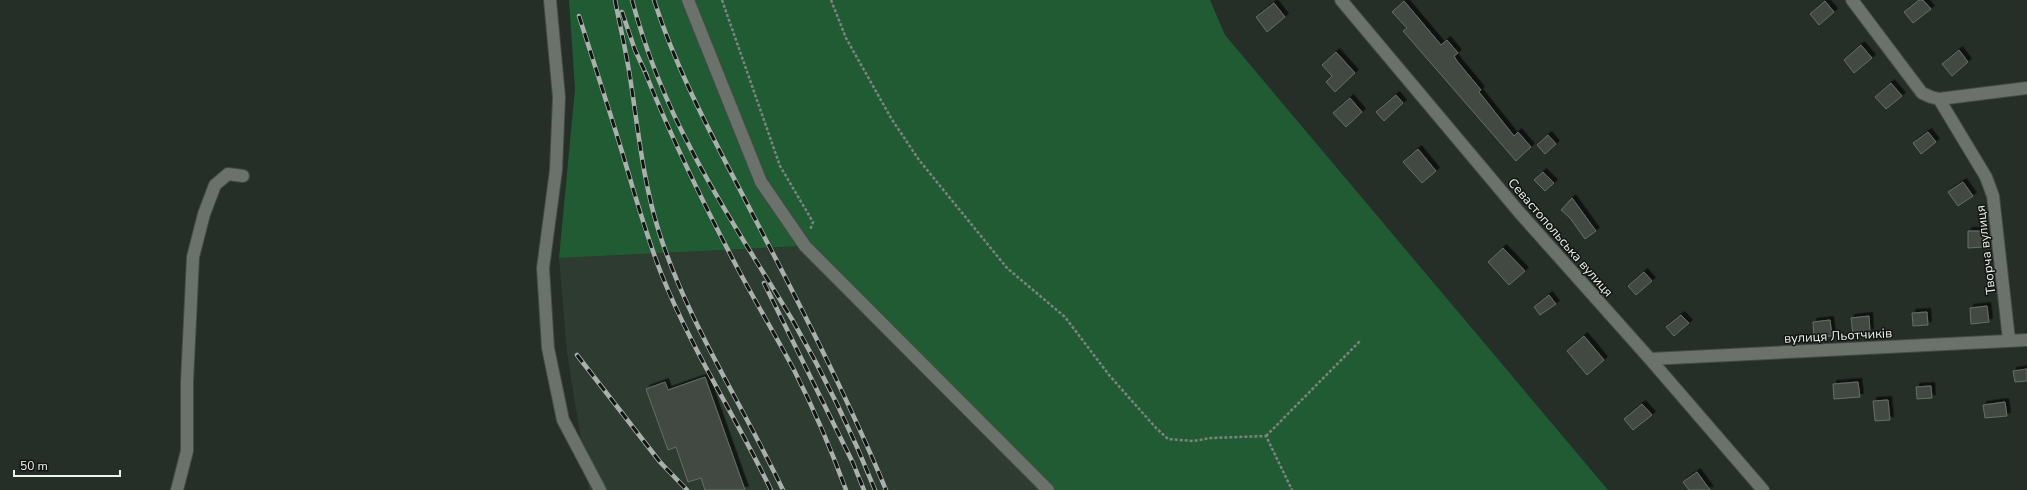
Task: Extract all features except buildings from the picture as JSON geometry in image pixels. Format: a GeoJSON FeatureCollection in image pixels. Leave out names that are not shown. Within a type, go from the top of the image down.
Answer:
{"type":"FeatureCollection","features":[{"type":"Feature","properties":{"kind":"street"},"geometry":{"type":"LineString","coordinates":[[550,0],[560,97],[556,170],[544,268],[548,348],[563,420],[600,490]]}},
{"type":"Feature","properties":{"kind":"street"},"geometry":{"type":"LineString","coordinates":[[688,0],[761,182],[805,246],[1048,490]]}},
{"type":"Feature","properties":{"kind":"street","name":"Севастопольська вулиця"},"geometry":{"type":"LineString","coordinates":[[1341,0],[1519,212],[1650,359],[1762,490]]}},
{"type":"Feature","properties":{"kind":"street"},"geometry":{"type":"LineString","coordinates":[[1852,0],[1922,93],[1939,99],[2027,88]]}},
{"type":"Feature","properties":{"kind":"street","name":"Творча вулиця"},"geometry":{"type":"LineString","coordinates":[[1939,99],[1986,176],[1993,196],[2009,340]]}},
{"type":"Feature","properties":{"kind":"street"},"geometry":{"type":"LineString","coordinates":[[177,490],[187,451],[187,382],[193,257],[204,214],[215,185],[228,174],[243,176]]}},
{"type":"Feature","properties":{"kind":"street","name":"вулиця Льотчиків"},"geometry":{"type":"LineString","coordinates":[[1650,359],[2027,340]]}},
{"type":"Feature","properties":{"kind":"path"},"geometry":{"type":"LineString","coordinates":[[722,0],[780,166],[813,222],[805,246]]}},
{"type":"Feature","properties":{"kind":"path"},"geometry":{"type":"LineString","coordinates":[[831,0],[846,38],[891,118],[919,160],[1007,268],[1065,317],[1109,375],[1156,428],[1168,439],[1193,441],[1211,438],[1266,436],[1361,340]]}},
{"type":"Feature","properties":{"kind":"path"},"geometry":{"type":"LineString","coordinates":[[1266,436],[1292,490]]}},
{"type":"Feature","properties":{"kind":"shaded area"},"geometry":{"type":"Polygon","coordinates":[[[805,246],[1050,490],[589,490],[567,353],[559,258],[805,246]]]}},
{"type":"Feature","properties":{"kind":"green space"},"geometry":{"type":"Polygon","coordinates":[[[569,0],[1210,0],[1225,35],[1608,490],[1048,490],[805,246],[559,258],[575,89],[569,0]]]}},
{"type":"Feature","properties":{"kind":"railway"},"geometry":{"type":"LineString","coordinates":[[615,0],[628,67],[645,174],[653,213],[659,232],[671,266],[700,331],[783,490]]}},
{"type":"Feature","properties":{"kind":"railway"},"geometry":{"type":"LineString","coordinates":[[632,0],[650,58],[682,131],[715,193],[793,321],[816,362],[847,425],[875,490]]}},
{"type":"Feature","properties":{"kind":"railway"},"geometry":{"type":"LineString","coordinates":[[654,0],[686,83],[822,351],[886,490]]}},
{"type":"Feature","properties":{"kind":"railway"},"geometry":{"type":"LineString","coordinates":[[622,12],[635,50],[647,76]]}},
{"type":"Feature","properties":{"kind":"railway"},"geometry":{"type":"LineString","coordinates":[[579,16],[646,230],[661,273],[686,329],[771,490]]}},
{"type":"Feature","properties":{"kind":"railway"},"geometry":{"type":"LineString","coordinates":[[645,72],[677,147],[713,221],[801,385],[822,429],[846,490]]}},
{"type":"Feature","properties":{"kind":"railway"},"geometry":{"type":"LineString","coordinates":[[764,283],[853,463],[864,490]]}},
{"type":"Feature","properties":{"kind":"railway"},"geometry":{"type":"LineString","coordinates":[[577,355],[660,462],[687,490]]}}]}
